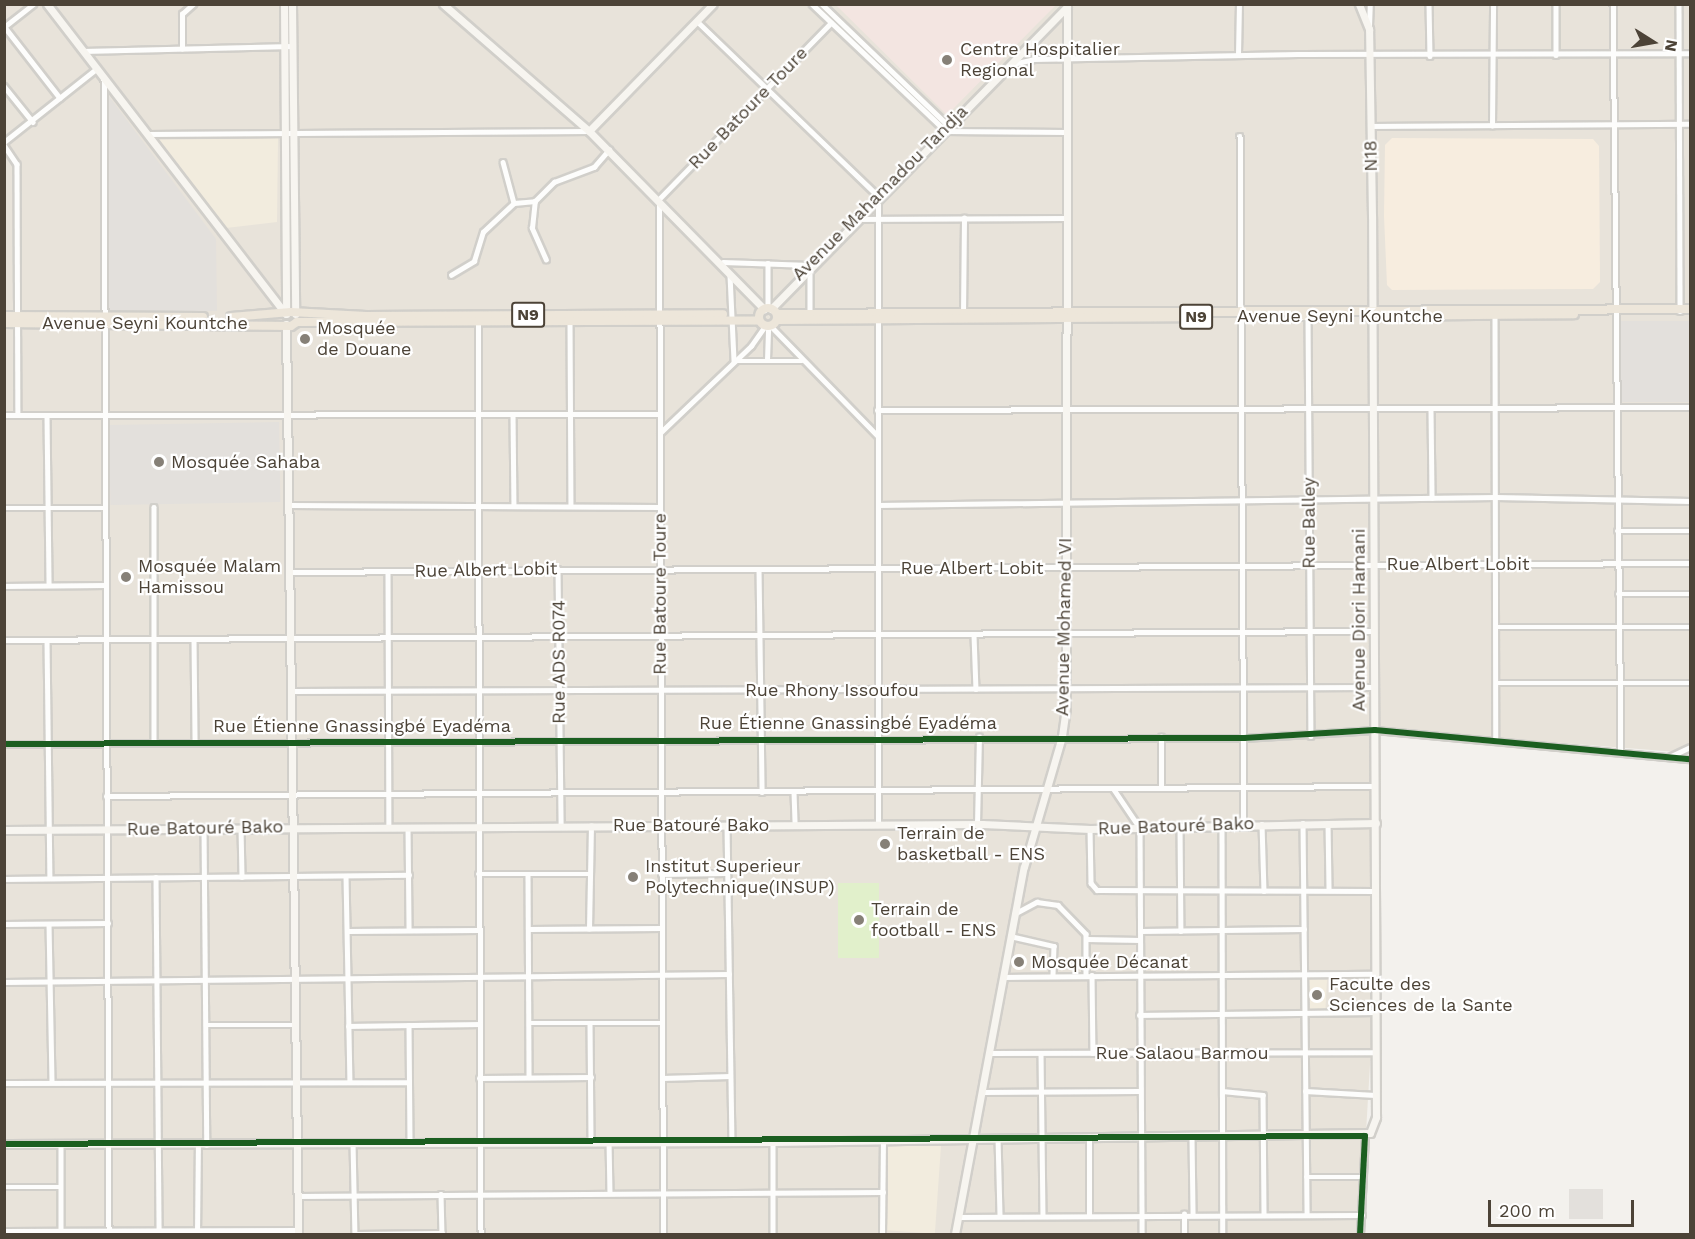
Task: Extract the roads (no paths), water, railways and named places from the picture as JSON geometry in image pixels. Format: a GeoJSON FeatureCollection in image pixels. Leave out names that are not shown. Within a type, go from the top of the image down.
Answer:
{"type":"FeatureCollection","features":[{"type":"Feature","properties":{"kind":"highway","name":"N9"},"geometry":{"type":"LineString","coordinates":[[1617,312],[1690,309]]}},
{"type":"Feature","properties":{"kind":"highway","name":"N9"},"geometry":{"type":"LineString","coordinates":[[1680,311],[1690,313]]}},
{"type":"Feature","properties":{"kind":"highway","name":"Avenue Seyni Kountche"},"geometry":{"type":"LineString","coordinates":[[4,323],[17,320],[102,319],[1617,312]]}},
{"type":"Feature","properties":{"kind":"highway","name":"Avenue Seyni Kountche"},"geometry":{"type":"LineString","coordinates":[[4,316],[17,320]]}},
{"type":"Feature","properties":{"kind":"highway","name":"Avenue Seyni Kountche"},"geometry":{"type":"LineString","coordinates":[[478,318],[570,321],[660,317]]}},
{"type":"Feature","properties":{"kind":"street"},"geometry":{"type":"LineString","coordinates":[[33,4],[5,26],[60,98]]}},
{"type":"Feature","properties":{"kind":"street"},"geometry":{"type":"LineString","coordinates":[[47,4],[96,69],[150,134],[290,319]]}},
{"type":"Feature","properties":{"kind":"street"},"geometry":{"type":"LineString","coordinates":[[182,49],[182,14],[193,4]]}},
{"type":"Feature","properties":{"kind":"street"},"geometry":{"type":"LineString","coordinates":[[284,4],[289,133]]}},
{"type":"Feature","properties":{"kind":"street"},"geometry":{"type":"LineString","coordinates":[[4,1232],[298,1232],[289,639],[288,338],[292,4]]}},
{"type":"Feature","properties":{"kind":"street"},"geometry":{"type":"LineString","coordinates":[[443,4],[589,131],[723,262],[802,361],[877,435]]}},
{"type":"Feature","properties":{"kind":"street"},"geometry":{"type":"LineString","coordinates":[[150,134],[589,131],[713,4]]}},
{"type":"Feature","properties":{"kind":"street"},"geometry":{"type":"LineString","coordinates":[[812,4],[906,96],[947,128],[1066,132]]}},
{"type":"Feature","properties":{"kind":"street"},"geometry":{"type":"LineString","coordinates":[[822,4],[947,128]]}},
{"type":"Feature","properties":{"kind":"street"},"geometry":{"type":"LineString","coordinates":[[1238,55],[1239,4]]}},
{"type":"Feature","properties":{"kind":"street","name":"N18"},"geometry":{"type":"LineString","coordinates":[[1359,4],[1369,29],[1373,313]]}},
{"type":"Feature","properties":{"kind":"street"},"geometry":{"type":"LineString","coordinates":[[1369,29],[1370,4]]}},
{"type":"Feature","properties":{"kind":"street"},"geometry":{"type":"LineString","coordinates":[[1429,4],[1430,56]]}},
{"type":"Feature","properties":{"kind":"street"},"geometry":{"type":"LineString","coordinates":[[1492,4],[1492,126]]}},
{"type":"Feature","properties":{"kind":"street"},"geometry":{"type":"LineString","coordinates":[[1556,4],[1556,55]]}},
{"type":"Feature","properties":{"kind":"street"},"geometry":{"type":"LineString","coordinates":[[1613,4],[1617,563],[1621,751]]}},
{"type":"Feature","properties":{"kind":"street"},"geometry":{"type":"LineString","coordinates":[[1679,4],[1680,311]]}},
{"type":"Feature","properties":{"kind":"street","name":"Avenue Mohamed VI"},"geometry":{"type":"LineString","coordinates":[[955,1234],[1014,914],[1035,825],[1062,736],[1066,687],[1064,315],[1068,6]]}},
{"type":"Feature","properties":{"kind":"street","name":"Avenue Mahamadou Tandja"},"geometry":{"type":"LineString","coordinates":[[768,317],[810,265],[854,219],[947,128],[1006,65],[1068,6]]}},
{"type":"Feature","properties":{"kind":"street"},"geometry":{"type":"LineString","coordinates":[[697,21],[878,196],[876,218],[879,824]]}},
{"type":"Feature","properties":{"kind":"street","name":"Rue Batoure Toure"},"geometry":{"type":"LineString","coordinates":[[663,1234],[659,740],[659,199],[831,23]]}},
{"type":"Feature","properties":{"kind":"street"},"geometry":{"type":"LineString","coordinates":[[83,51],[292,46]]}},
{"type":"Feature","properties":{"kind":"street"},"geometry":{"type":"LineString","coordinates":[[1006,65],[1066,58],[1690,53]]}},
{"type":"Feature","properties":{"kind":"street"},"geometry":{"type":"LineString","coordinates":[[18,415],[17,164],[4,144],[96,69]]}},
{"type":"Feature","properties":{"kind":"street"},"geometry":{"type":"LineString","coordinates":[[104,77],[102,417],[109,981],[109,1233]]}},
{"type":"Feature","properties":{"kind":"street"},"geometry":{"type":"LineString","coordinates":[[4,86],[33,122]]}},
{"type":"Feature","properties":{"kind":"street"},"geometry":{"type":"LineString","coordinates":[[906,96],[911,92]]}},
{"type":"Feature","properties":{"kind":"street"},"geometry":{"type":"LineString","coordinates":[[1371,126],[1690,124]]}},
{"type":"Feature","properties":{"kind":"street"},"geometry":{"type":"LineString","coordinates":[[1240,136],[1244,824]]}},
{"type":"Feature","properties":{"kind":"street"},"geometry":{"type":"LineString","coordinates":[[546,260],[532,228],[535,201],[554,182],[594,167],[609,150]]}},
{"type":"Feature","properties":{"kind":"street"},"geometry":{"type":"LineString","coordinates":[[503,162],[514,203]]}},
{"type":"Feature","properties":{"kind":"street"},"geometry":{"type":"LineString","coordinates":[[451,275],[474,261],[483,232],[514,203],[535,201]]}},
{"type":"Feature","properties":{"kind":"street"},"geometry":{"type":"LineString","coordinates":[[963,316],[964,218]]}},
{"type":"Feature","properties":{"kind":"street"},"geometry":{"type":"LineString","coordinates":[[854,219],[1065,218]]}},
{"type":"Feature","properties":{"kind":"street"},"geometry":{"type":"LineString","coordinates":[[723,262],[810,265],[810,316]]}},
{"type":"Feature","properties":{"kind":"street"},"geometry":{"type":"LineString","coordinates":[[767,360],[768,263]]}},
{"type":"Feature","properties":{"kind":"street"},"geometry":{"type":"LineString","coordinates":[[729,269],[734,361]]}},
{"type":"Feature","properties":{"kind":"street"},"geometry":{"type":"LineString","coordinates":[[1495,311],[1496,741]]}},
{"type":"Feature","properties":{"kind":"street","name":"Avenue Diori Hamani"},"geometry":{"type":"LineString","coordinates":[[1365,1136],[1376,1124],[1373,313]]}},
{"type":"Feature","properties":{"kind":"street","name":"Rue Balley"},"geometry":{"type":"LineString","coordinates":[[1308,314],[1311,736]]}},
{"type":"Feature","properties":{"kind":"street"},"geometry":{"type":"LineString","coordinates":[[660,432],[734,361],[768,317]]}},
{"type":"Feature","properties":{"kind":"street"},"geometry":{"type":"LineString","coordinates":[[478,318],[478,874],[481,1234]]}},
{"type":"Feature","properties":{"kind":"street"},"geometry":{"type":"LineString","coordinates":[[570,321],[571,506]]}},
{"type":"Feature","properties":{"kind":"street"},"geometry":{"type":"LineString","coordinates":[[734,361],[802,361]]}},
{"type":"Feature","properties":{"kind":"street"},"geometry":{"type":"LineString","coordinates":[[877,410],[1431,410],[1690,407]]}},
{"type":"Feature","properties":{"kind":"street"},"geometry":{"type":"LineString","coordinates":[[1431,410],[1432,498]]}},
{"type":"Feature","properties":{"kind":"street"},"geometry":{"type":"LineString","coordinates":[[513,414],[514,506]]}},
{"type":"Feature","properties":{"kind":"street"},"geometry":{"type":"LineString","coordinates":[[4,415],[102,417],[660,414]]}},
{"type":"Feature","properties":{"kind":"street"},"geometry":{"type":"LineString","coordinates":[[47,416],[49,585]]}},
{"type":"Feature","properties":{"kind":"street"},"geometry":{"type":"LineString","coordinates":[[878,505],[1496,497],[1690,501]]}},
{"type":"Feature","properties":{"kind":"street"},"geometry":{"type":"LineString","coordinates":[[289,505],[660,507]]}},
{"type":"Feature","properties":{"kind":"street"},"geometry":{"type":"LineString","coordinates":[[154,507],[154,742]]}},
{"type":"Feature","properties":{"kind":"street"},"geometry":{"type":"LineString","coordinates":[[4,508],[104,508]]}},
{"type":"Feature","properties":{"kind":"street"},"geometry":{"type":"LineString","coordinates":[[1617,531],[1690,531]]}},
{"type":"Feature","properties":{"kind":"street","name":"Rue Albert Lobit"},"geometry":{"type":"LineString","coordinates":[[289,572],[1690,563]]}},
{"type":"Feature","properties":{"kind":"street","name":"Rue ADS R074"},"geometry":{"type":"LineString","coordinates":[[558,569],[561,826]]}},
{"type":"Feature","properties":{"kind":"street"},"geometry":{"type":"LineString","coordinates":[[759,569],[762,792]]}},
{"type":"Feature","properties":{"kind":"street"},"geometry":{"type":"LineString","coordinates":[[388,571],[389,826]]}},
{"type":"Feature","properties":{"kind":"street"},"geometry":{"type":"LineString","coordinates":[[4,586],[104,585]]}},
{"type":"Feature","properties":{"kind":"street"},"geometry":{"type":"LineString","coordinates":[[1618,594],[1690,594]]}},
{"type":"Feature","properties":{"kind":"street"},"geometry":{"type":"LineString","coordinates":[[1496,627],[1690,627]]}},
{"type":"Feature","properties":{"kind":"street"},"geometry":{"type":"LineString","coordinates":[[4,640],[1374,631]]}},
{"type":"Feature","properties":{"kind":"street"},"geometry":{"type":"LineString","coordinates":[[974,635],[976,689]]}},
{"type":"Feature","properties":{"kind":"street"},"geometry":{"type":"LineString","coordinates":[[194,639],[195,741]]}},
{"type":"Feature","properties":{"kind":"street"},"geometry":{"type":"LineString","coordinates":[[47,640],[50,878]]}},
{"type":"Feature","properties":{"kind":"street"},"geometry":{"type":"LineString","coordinates":[[1496,683],[1619,685],[1690,683]]}},
{"type":"Feature","properties":{"kind":"street","name":"Rue Rhony Issoufou"},"geometry":{"type":"LineString","coordinates":[[291,691],[660,693],[1066,687],[1374,687]]}},
{"type":"Feature","properties":{"kind":"street","name":"Rue Étienne Gnassingbé Eyadéma"},"geometry":{"type":"LineString","coordinates":[[4,744],[1062,736],[1244,738],[1311,736],[1374,730],[1690,759]]}},
{"type":"Feature","properties":{"kind":"street"},"geometry":{"type":"LineString","coordinates":[[977,824],[979,737]]}},
{"type":"Feature","properties":{"kind":"street"},"geometry":{"type":"LineString","coordinates":[[1161,738],[1161,788]]}},
{"type":"Feature","properties":{"kind":"street"},"geometry":{"type":"LineString","coordinates":[[1666,758],[1690,747]]}},
{"type":"Feature","properties":{"kind":"street"},"geometry":{"type":"LineString","coordinates":[[106,796],[1375,786]]}},
{"type":"Feature","properties":{"kind":"street"},"geometry":{"type":"LineString","coordinates":[[1113,788],[1140,828],[1139,1138],[1142,1234]]}},
{"type":"Feature","properties":{"kind":"street"},"geometry":{"type":"LineString","coordinates":[[794,792],[795,825]]}},
{"type":"Feature","properties":{"kind":"street"},"geometry":{"type":"LineString","coordinates":[[1303,823],[1306,1213]]}},
{"type":"Feature","properties":{"kind":"street"},"geometry":{"type":"LineString","coordinates":[[1328,823],[1329,890]]}},
{"type":"Feature","properties":{"kind":"street","name":"Rue Batouré Bako"},"geometry":{"type":"LineString","coordinates":[[4,830],[879,824],[1035,825],[1090,829],[1376,823]]}},
{"type":"Feature","properties":{"kind":"street"},"geometry":{"type":"LineString","coordinates":[[1262,824],[1264,891]]}},
{"type":"Feature","properties":{"kind":"street"},"geometry":{"type":"LineString","coordinates":[[727,825],[732,1142]]}},
{"type":"Feature","properties":{"kind":"street"},"geometry":{"type":"LineString","coordinates":[[1222,825],[1224,891],[1223,1234]]}},
{"type":"Feature","properties":{"kind":"street"},"geometry":{"type":"LineString","coordinates":[[408,826],[409,929]]}},
{"type":"Feature","properties":{"kind":"street"},"geometry":{"type":"LineString","coordinates":[[589,929],[591,826]]}},
{"type":"Feature","properties":{"kind":"street"},"geometry":{"type":"LineString","coordinates":[[1180,826],[1180,931]]}},
{"type":"Feature","properties":{"kind":"street"},"geometry":{"type":"LineString","coordinates":[[204,828],[207,1145]]}},
{"type":"Feature","properties":{"kind":"street"},"geometry":{"type":"LineString","coordinates":[[241,828],[242,877]]}},
{"type":"Feature","properties":{"kind":"street"},"geometry":{"type":"LineString","coordinates":[[1090,829],[1094,888],[1141,891],[1376,891]]}},
{"type":"Feature","properties":{"kind":"street"},"geometry":{"type":"LineString","coordinates":[[660,874],[726,873]]}},
{"type":"Feature","properties":{"kind":"street"},"geometry":{"type":"LineString","coordinates":[[478,874],[590,874]]}},
{"type":"Feature","properties":{"kind":"street"},"geometry":{"type":"LineString","coordinates":[[528,874],[529,1077]]}},
{"type":"Feature","properties":{"kind":"street"},"geometry":{"type":"LineString","coordinates":[[4,879],[409,875]]}},
{"type":"Feature","properties":{"kind":"street"},"geometry":{"type":"LineString","coordinates":[[346,876],[350,1081]]}},
{"type":"Feature","properties":{"kind":"street"},"geometry":{"type":"LineString","coordinates":[[156,877],[159,1233]]}},
{"type":"Feature","properties":{"kind":"street"},"geometry":{"type":"LineString","coordinates":[[1014,914],[1037,902],[1058,905],[1087,939],[1093,1053]]}},
{"type":"Feature","properties":{"kind":"street"},"geometry":{"type":"LineString","coordinates":[[4,924],[108,923]]}},
{"type":"Feature","properties":{"kind":"street"},"geometry":{"type":"LineString","coordinates":[[49,924],[52,1082]]}},
{"type":"Feature","properties":{"kind":"street"},"geometry":{"type":"LineString","coordinates":[[529,929],[661,928]]}},
{"type":"Feature","properties":{"kind":"street"},"geometry":{"type":"LineString","coordinates":[[1140,931],[1304,929]]}},
{"type":"Feature","properties":{"kind":"street"},"geometry":{"type":"LineString","coordinates":[[347,931],[479,930]]}},
{"type":"Feature","properties":{"kind":"street"},"geometry":{"type":"LineString","coordinates":[[1010,936],[1054,946],[1053,976]]}},
{"type":"Feature","properties":{"kind":"street"},"geometry":{"type":"LineString","coordinates":[[1087,939],[1140,940]]}},
{"type":"Feature","properties":{"kind":"street"},"geometry":{"type":"LineString","coordinates":[[4,982],[729,974]]}},
{"type":"Feature","properties":{"kind":"street"},"geometry":{"type":"LineString","coordinates":[[1002,977],[1140,974],[1375,974]]}},
{"type":"Feature","properties":{"kind":"street"},"geometry":{"type":"LineString","coordinates":[[1139,1015],[1375,1012]]}},
{"type":"Feature","properties":{"kind":"street"},"geometry":{"type":"LineString","coordinates":[[529,1023],[661,1023]]}},
{"type":"Feature","properties":{"kind":"street"},"geometry":{"type":"LineString","coordinates":[[590,1023],[591,1141]]}},
{"type":"Feature","properties":{"kind":"street"},"geometry":{"type":"LineString","coordinates":[[348,1026],[479,1024]]}},
{"type":"Feature","properties":{"kind":"street"},"geometry":{"type":"LineString","coordinates":[[207,1025],[295,1025]]}},
{"type":"Feature","properties":{"kind":"street"},"geometry":{"type":"LineString","coordinates":[[409,1025],[410,1142]]}},
{"type":"Feature","properties":{"kind":"street","name":"Rue Salaou Barmou"},"geometry":{"type":"LineString","coordinates":[[989,1053],[1375,1052]]}},
{"type":"Feature","properties":{"kind":"street"},"geometry":{"type":"LineString","coordinates":[[1041,1053],[1044,1216]]}},
{"type":"Feature","properties":{"kind":"street"},"geometry":{"type":"LineString","coordinates":[[662,1078],[730,1076]]}},
{"type":"Feature","properties":{"kind":"street"},"geometry":{"type":"LineString","coordinates":[[479,1078],[591,1077]]}},
{"type":"Feature","properties":{"kind":"street"},"geometry":{"type":"LineString","coordinates":[[4,1083],[207,1080],[409,1082]]}},
{"type":"Feature","properties":{"kind":"street"},"geometry":{"type":"LineString","coordinates":[[982,1092],[1139,1091]]}},
{"type":"Feature","properties":{"kind":"street"},"geometry":{"type":"LineString","coordinates":[[1222,1091],[1263,1095],[1264,1214]]}},
{"type":"Feature","properties":{"kind":"street"},"geometry":{"type":"LineString","coordinates":[[1305,1091],[1375,1095]]}},
{"type":"Feature","properties":{"kind":"street"},"geometry":{"type":"LineString","coordinates":[[4,1144],[773,1142],[1042,1137],[1365,1136],[1360,1234]]}},
{"type":"Feature","properties":{"kind":"street"},"geometry":{"type":"LineString","coordinates":[[1089,1137],[1089,1215]]}},
{"type":"Feature","properties":{"kind":"street"},"geometry":{"type":"LineString","coordinates":[[998,1138],[1000,1216]]}},
{"type":"Feature","properties":{"kind":"street"},"geometry":{"type":"LineString","coordinates":[[1192,1138],[1193,1214]]}},
{"type":"Feature","properties":{"kind":"street"},"geometry":{"type":"LineString","coordinates":[[882,1234],[883,1140]]}},
{"type":"Feature","properties":{"kind":"street"},"geometry":{"type":"LineString","coordinates":[[609,1141],[610,1193]]}},
{"type":"Feature","properties":{"kind":"street"},"geometry":{"type":"LineString","coordinates":[[353,1142],[355,1234],[442,1234],[441,1194]]}},
{"type":"Feature","properties":{"kind":"street"},"geometry":{"type":"LineString","coordinates":[[773,1142],[773,1234]]}},
{"type":"Feature","properties":{"kind":"street"},"geometry":{"type":"LineString","coordinates":[[61,1144],[61,1233]]}},
{"type":"Feature","properties":{"kind":"street"},"geometry":{"type":"LineString","coordinates":[[197,1233],[198,1145]]}},
{"type":"Feature","properties":{"kind":"street"},"geometry":{"type":"LineString","coordinates":[[1306,1177],[1363,1177]]}},
{"type":"Feature","properties":{"kind":"street"},"geometry":{"type":"LineString","coordinates":[[4,1187],[61,1187]]}},
{"type":"Feature","properties":{"kind":"street"},"geometry":{"type":"LineString","coordinates":[[297,1196],[882,1192]]}},
{"type":"Feature","properties":{"kind":"street"},"geometry":{"type":"LineString","coordinates":[[958,1217],[1306,1213],[1362,1215]]}},
{"type":"Feature","properties":{"kind":"street"},"geometry":{"type":"LineString","coordinates":[[1184,1214],[1184,1234]]}},
{"type":"Feature","properties":{"kind":"place","name":"Centre Hospitalier Regional"},"geometry":{"type":"Point","coordinates":[947,60]}},
{"type":"Feature","properties":{"kind":"place","name":"Mosquée de Douane"},"geometry":{"type":"Point","coordinates":[305,339]}},
{"type":"Feature","properties":{"kind":"place","name":"Mosquée Sahaba"},"geometry":{"type":"Point","coordinates":[159,462]}},
{"type":"Feature","properties":{"kind":"place","name":"Mosquée Malam Hamissou"},"geometry":{"type":"Point","coordinates":[126,577]}},
{"type":"Feature","properties":{"kind":"place","name":"Terrain de basketball - ENS"},"geometry":{"type":"Point","coordinates":[885,844]}},
{"type":"Feature","properties":{"kind":"place","name":"Institut Superieur Polytechnique(INSUP)"},"geometry":{"type":"Point","coordinates":[633,877]}},
{"type":"Feature","properties":{"kind":"place","name":"Terrain de football - ENS"},"geometry":{"type":"Point","coordinates":[859,920]}},
{"type":"Feature","properties":{"kind":"place","name":"Mosquée Décanat"},"geometry":{"type":"Point","coordinates":[1019,962]}},
{"type":"Feature","properties":{"kind":"place","name":"Faculte des Sciences de la Sante"},"geometry":{"type":"Point","coordinates":[1317,995]}}]}
